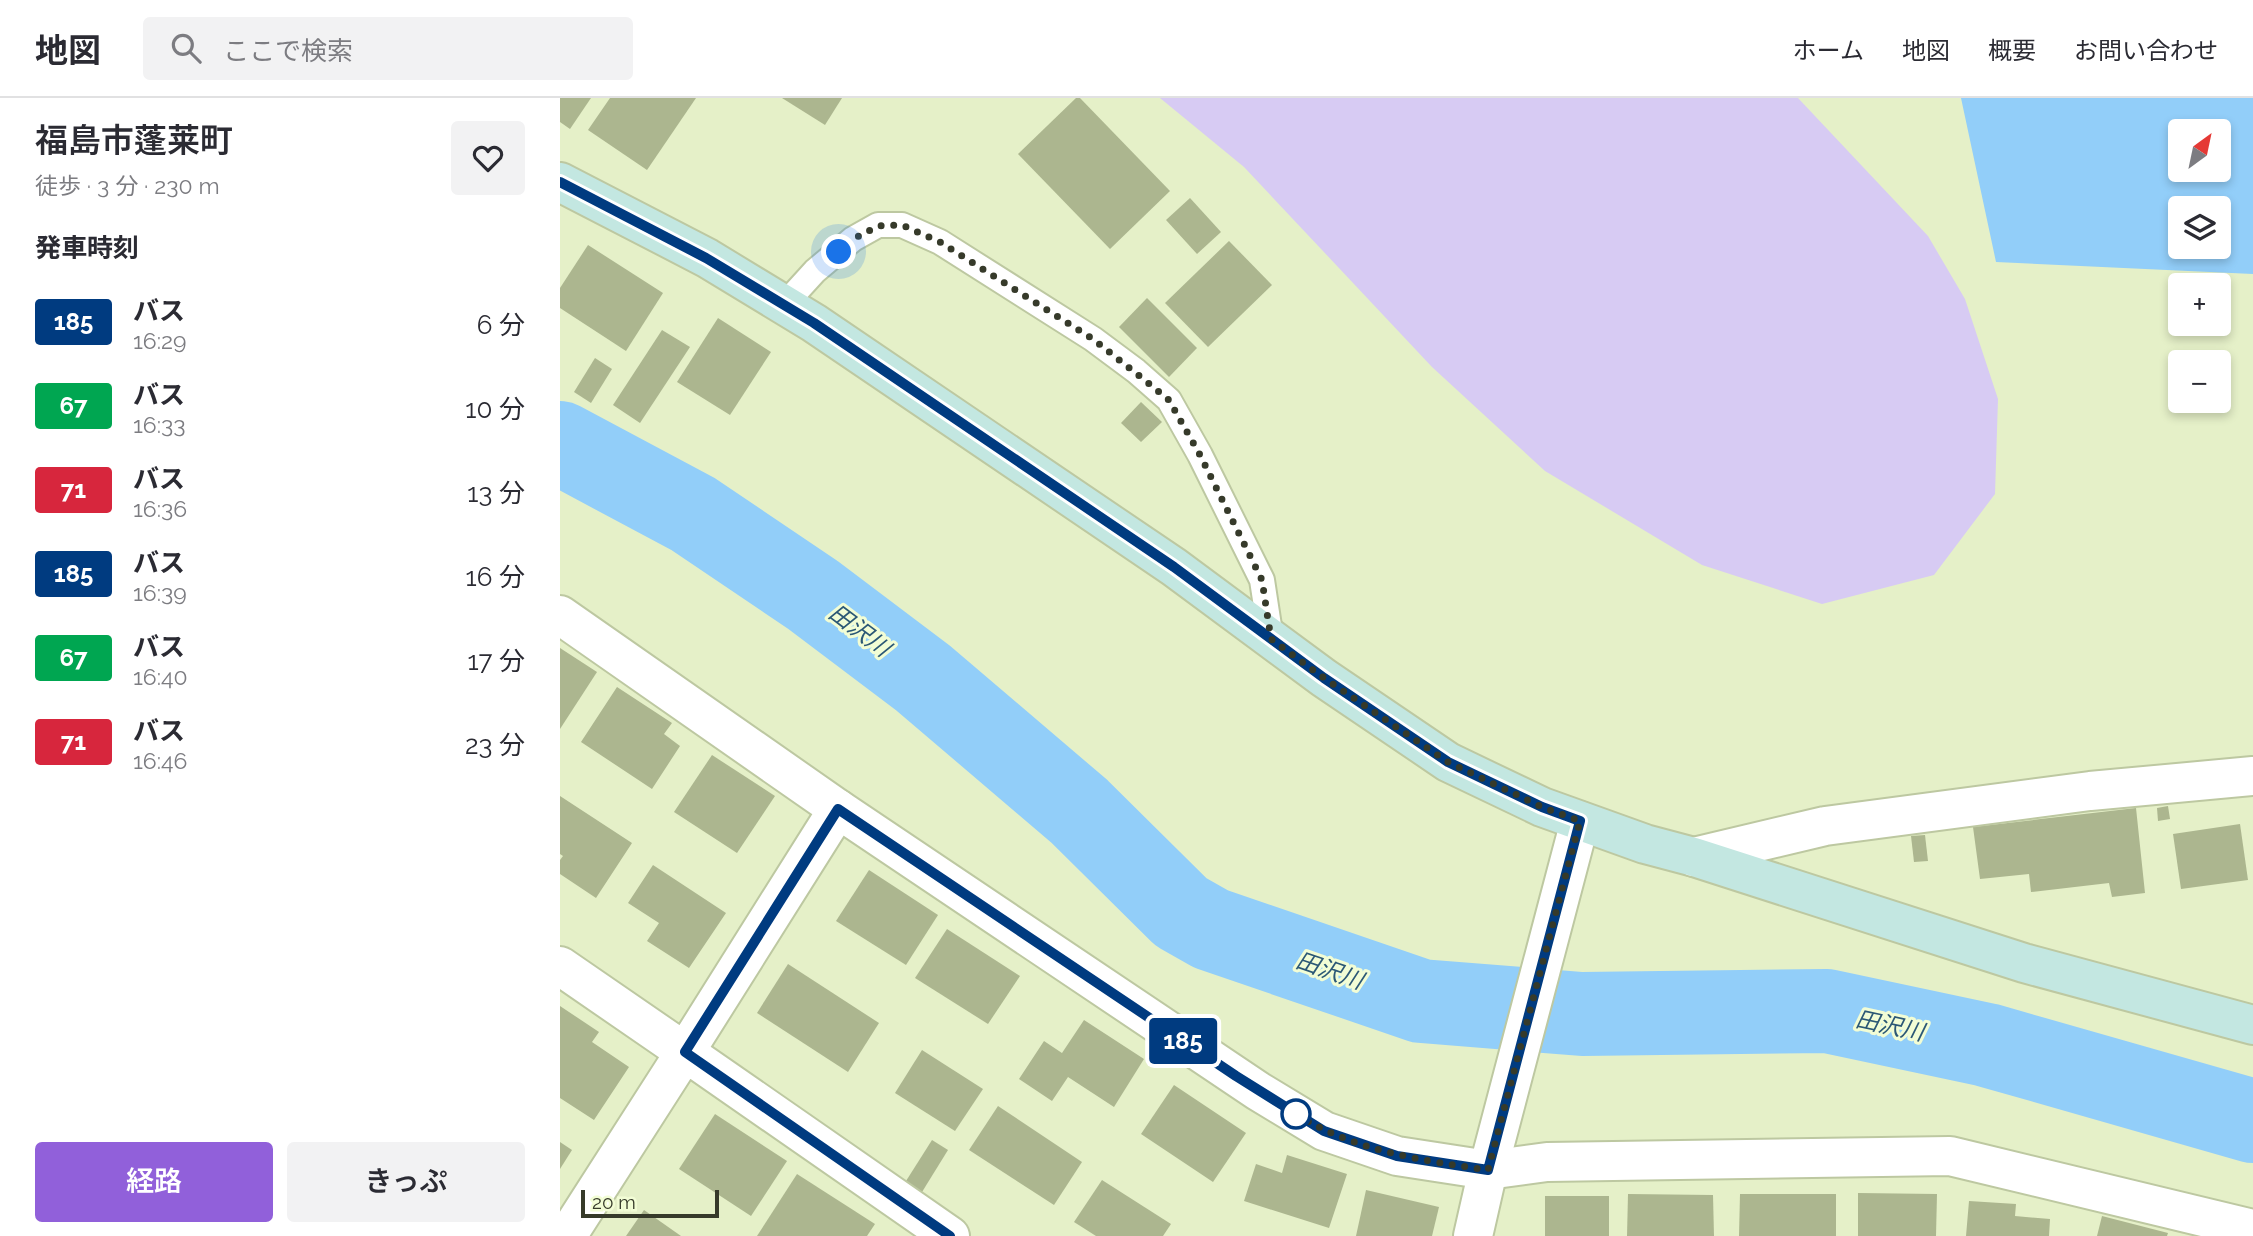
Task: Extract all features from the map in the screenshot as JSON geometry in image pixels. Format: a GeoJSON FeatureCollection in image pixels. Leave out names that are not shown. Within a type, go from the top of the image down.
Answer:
{"type":"FeatureCollection","features":[{"type":"Feature","properties":{"kind":"street"},"geometry":{"type":"LineString","coordinates":[[560,182],[706,258],[814,323],[1174,567],[1324,678],[1448,762],[1542,807],[1645,844],[1694,857],[2024,963],[2253,1025]]}},
{"type":"Feature","properties":{"kind":"street"},"geometry":{"type":"LineString","coordinates":[[560,615],[838,809],[1247,1083],[1324,1131],[1397,1156],[1488,1170],[1547,1162],[1950,1156],[2253,1229]]}},
{"type":"Feature","properties":{"kind":"street"},"geometry":{"type":"LineString","coordinates":[[1694,857],[1825,826],[2090,791],[2253,776]]}},
{"type":"Feature","properties":{"kind":"street"},"geometry":{"type":"LineString","coordinates":[[567,1236],[838,809]]}},
{"type":"Feature","properties":{"kind":"street"},"geometry":{"type":"LineString","coordinates":[[1473,1236],[1580,821]]}},
{"type":"Feature","properties":{"kind":"street"},"geometry":{"type":"LineString","coordinates":[[560,966],[950,1236]]}},
{"type":"Feature","properties":{"kind":"lane"},"geometry":{"type":"LineString","coordinates":[[784,305],[814,271],[853,239],[878,226],[902,225],[940,242],[1093,339],[1169,400],[1200,455],[1262,580],[1271,639]]}},
{"type":"Feature","properties":{"kind":"shaded area"},"geometry":{"type":"Polygon","coordinates":[[[1160,98],[1798,98],[1928,236],[1965,299],[1998,399],[1995,494],[1934,575],[1822,604],[1702,565],[1545,471],[1432,367],[1244,167],[1160,98]]]}},
{"type":"Feature","properties":{"kind":"water"},"geometry":{"type":"Polygon","coordinates":[[[1961,98],[2253,98],[2253,274],[1996,262],[1961,98]]]}},
{"type":"Feature","properties":{"kind":"building"},"geometry":{"type":"Polygon","coordinates":[[[560,98],[591,98],[570,129],[560,122],[560,98]]]}},
{"type":"Feature","properties":{"kind":"building"},"geometry":{"type":"Polygon","coordinates":[[[610,98],[696,98],[647,170],[588,130],[610,98]]]}},
{"type":"Feature","properties":{"kind":"building"},"geometry":{"type":"Polygon","coordinates":[[[782,98],[842,98],[825,125],[782,98]]]}},
{"type":"Feature","properties":{"kind":"building"},"geometry":{"type":"Polygon","coordinates":[[[1076,98],[1080,98],[1170,191],[1110,249],[1018,154],[1076,98]]]}},
{"type":"Feature","properties":{"kind":"building"},"geometry":{"type":"Polygon","coordinates":[[[1190,198],[1221,232],[1197,254],[1166,220],[1190,198]]]}},
{"type":"Feature","properties":{"kind":"building"},"geometry":{"type":"Polygon","coordinates":[[[1229,241],[1272,285],[1208,347],[1165,303],[1229,241]]]}},
{"type":"Feature","properties":{"kind":"building"},"geometry":{"type":"Polygon","coordinates":[[[588,245],[663,293],[626,351],[560,308],[560,288],[588,245]]]}},
{"type":"Feature","properties":{"kind":"building"},"geometry":{"type":"Polygon","coordinates":[[[1147,298],[1197,348],[1169,377],[1119,327],[1147,298]]]}},
{"type":"Feature","properties":{"kind":"building"},"geometry":{"type":"Polygon","coordinates":[[[718,318],[771,352],[730,415],[677,382],[718,318]]]}},
{"type":"Feature","properties":{"kind":"building"},"geometry":{"type":"Polygon","coordinates":[[[662,330],[690,347],[640,423],[613,405],[662,330]]]}},
{"type":"Feature","properties":{"kind":"building"},"geometry":{"type":"Polygon","coordinates":[[[595,358],[612,369],[591,403],[574,392],[595,358]]]}},
{"type":"Feature","properties":{"kind":"building"},"geometry":{"type":"Polygon","coordinates":[[[1141,402],[1162,422],[1141,442],[1121,423],[1141,402]]]}},
{"type":"Feature","properties":{"kind":"building"},"geometry":{"type":"Polygon","coordinates":[[[560,648],[597,672],[560,729],[560,648]]]}},
{"type":"Feature","properties":{"kind":"building"},"geometry":{"type":"Polygon","coordinates":[[[617,687],[672,723],[664,734],[680,746],[652,789],[581,742],[617,687]]]}},
{"type":"Feature","properties":{"kind":"building"},"geometry":{"type":"Polygon","coordinates":[[[712,755],[775,796],[737,853],[674,812],[712,755]]]}},
{"type":"Feature","properties":{"kind":"building"},"geometry":{"type":"Polygon","coordinates":[[[560,796],[632,843],[596,898],[560,874],[560,860],[563,856],[560,854],[560,796]]]}},
{"type":"Feature","properties":{"kind":"building"},"geometry":{"type":"Polygon","coordinates":[[[2168,806],[2170,819],[2158,821],[2157,808],[2168,806]]]}},
{"type":"Feature","properties":{"kind":"building"},"geometry":{"type":"Polygon","coordinates":[[[2136,808],[2145,893],[2112,897],[2109,883],[2031,892],[2029,874],[1980,879],[1973,827],[2136,808]]]}},
{"type":"Feature","properties":{"kind":"building"},"geometry":{"type":"Polygon","coordinates":[[[2240,824],[2248,880],[2181,889],[2173,834],[2240,824]]]}},
{"type":"Feature","properties":{"kind":"building"},"geometry":{"type":"Polygon","coordinates":[[[1925,835],[1928,861],[1914,862],[1911,836],[1925,835]]]}},
{"type":"Feature","properties":{"kind":"building"},"geometry":{"type":"Polygon","coordinates":[[[653,865],[726,913],[689,968],[647,941],[659,923],[628,903],[653,865]]]}},
{"type":"Feature","properties":{"kind":"building"},"geometry":{"type":"Polygon","coordinates":[[[869,870],[938,915],[906,965],[836,921],[869,870]]]}},
{"type":"Feature","properties":{"kind":"building"},"geometry":{"type":"Polygon","coordinates":[[[947,929],[1020,976],[988,1024],[915,978],[947,929]]]}},
{"type":"Feature","properties":{"kind":"building"},"geometry":{"type":"Polygon","coordinates":[[[788,964],[879,1023],[848,1072],[757,1013],[788,964]]]}},
{"type":"Feature","properties":{"kind":"building"},"geometry":{"type":"Polygon","coordinates":[[[560,1006],[599,1032],[592,1042],[629,1067],[594,1120],[560,1098],[560,1006]]]}},
{"type":"Feature","properties":{"kind":"building"},"geometry":{"type":"Polygon","coordinates":[[[1084,1020],[1144,1059],[1114,1107],[1068,1077],[1052,1101],[1019,1079],[1044,1041],[1062,1053],[1084,1020]]]}},
{"type":"Feature","properties":{"kind":"building"},"geometry":{"type":"Polygon","coordinates":[[[922,1050],[983,1089],[955,1131],[895,1093],[922,1050]]]}},
{"type":"Feature","properties":{"kind":"building"},"geometry":{"type":"Polygon","coordinates":[[[1174,1085],[1246,1133],[1213,1182],[1141,1134],[1174,1085]]]}},
{"type":"Feature","properties":{"kind":"building"},"geometry":{"type":"Polygon","coordinates":[[[998,1106],[1082,1162],[1054,1205],[969,1150],[998,1106]]]}},
{"type":"Feature","properties":{"kind":"building"},"geometry":{"type":"Polygon","coordinates":[[[715,1114],[787,1161],[751,1216],[679,1169],[715,1114]]]}},
{"type":"Feature","properties":{"kind":"building"},"geometry":{"type":"Polygon","coordinates":[[[932,1140],[948,1150],[922,1192],[906,1181],[932,1140]]]}},
{"type":"Feature","properties":{"kind":"building"},"geometry":{"type":"Polygon","coordinates":[[[560,1142],[572,1150],[560,1169],[560,1142]]]}},
{"type":"Feature","properties":{"kind":"building"},"geometry":{"type":"Polygon","coordinates":[[[1287,1155],[1347,1174],[1329,1228],[1244,1201],[1256,1164],[1282,1173],[1287,1155]]]}},
{"type":"Feature","properties":{"kind":"building"},"geometry":{"type":"Polygon","coordinates":[[[797,1174],[875,1224],[867,1236],[757,1236],[797,1174]]]}},
{"type":"Feature","properties":{"kind":"building"},"geometry":{"type":"Polygon","coordinates":[[[1102,1180],[1171,1224],[1163,1236],[1096,1236],[1074,1222],[1102,1180]]]}},
{"type":"Feature","properties":{"kind":"building"},"geometry":{"type":"Polygon","coordinates":[[[1366,1190],[1439,1207],[1432,1236],[1356,1236],[1366,1190]]]}},
{"type":"Feature","properties":{"kind":"building"},"geometry":{"type":"Polygon","coordinates":[[[1858,1193],[1937,1194],[1936,1236],[1858,1236],[1858,1193]]]}},
{"type":"Feature","properties":{"kind":"building"},"geometry":{"type":"Polygon","coordinates":[[[1628,1194],[1713,1195],[1714,1236],[1627,1236],[1628,1194]]]}},
{"type":"Feature","properties":{"kind":"building"},"geometry":{"type":"Polygon","coordinates":[[[1740,1194],[1836,1194],[1836,1236],[1739,1236],[1740,1194]]]}},
{"type":"Feature","properties":{"kind":"building"},"geometry":{"type":"Polygon","coordinates":[[[1545,1196],[1609,1196],[1609,1236],[1545,1236],[1545,1196]]]}},
{"type":"Feature","properties":{"kind":"building"},"geometry":{"type":"Polygon","coordinates":[[[1969,1201],[2016,1204],[2015,1216],[2050,1219],[2049,1236],[1966,1236],[1969,1201]]]}},
{"type":"Feature","properties":{"kind":"building"},"geometry":{"type":"Polygon","coordinates":[[[644,1210],[681,1236],[626,1236],[644,1210]]]}},
{"type":"Feature","properties":{"kind":"building"},"geometry":{"type":"Polygon","coordinates":[[[2102,1216],[2168,1233],[2167,1236],[2097,1236],[2102,1216]]]}},
{"type":"Feature","properties":{"kind":"waterway","name":"田沢川"},"geometry":{"type":"LineString","coordinates":[[560,443],[693,514],[813,595],[923,678],[1079,811],[1181,912],[1211,929],[1421,1001],[1582,1014],[1827,1011],[1987,1045],[2253,1121]]}},
{"type":"Feature","properties":{"kind":"bus line","name":"185"},"geometry":{"type":"LineString","coordinates":[[560,182],[706,258],[814,323],[1174,567],[1324,678],[1448,762],[1542,807],[1580,821],[1488,1170],[1397,1156],[1324,1131],[1258,1091],[838,809],[685,1052],[950,1236]]}},
{"type":"Feature","properties":{"kind":"route"},"geometry":{"type":"LineString","coordinates":[[839,252],[853,239],[878,226],[902,225],[940,242],[1093,339],[1136,371],[1169,400],[1200,455],[1262,580],[1271,639],[1448,762],[1542,807],[1580,821],[1488,1170],[1397,1156],[1324,1131],[1296,1114]]}}]}
